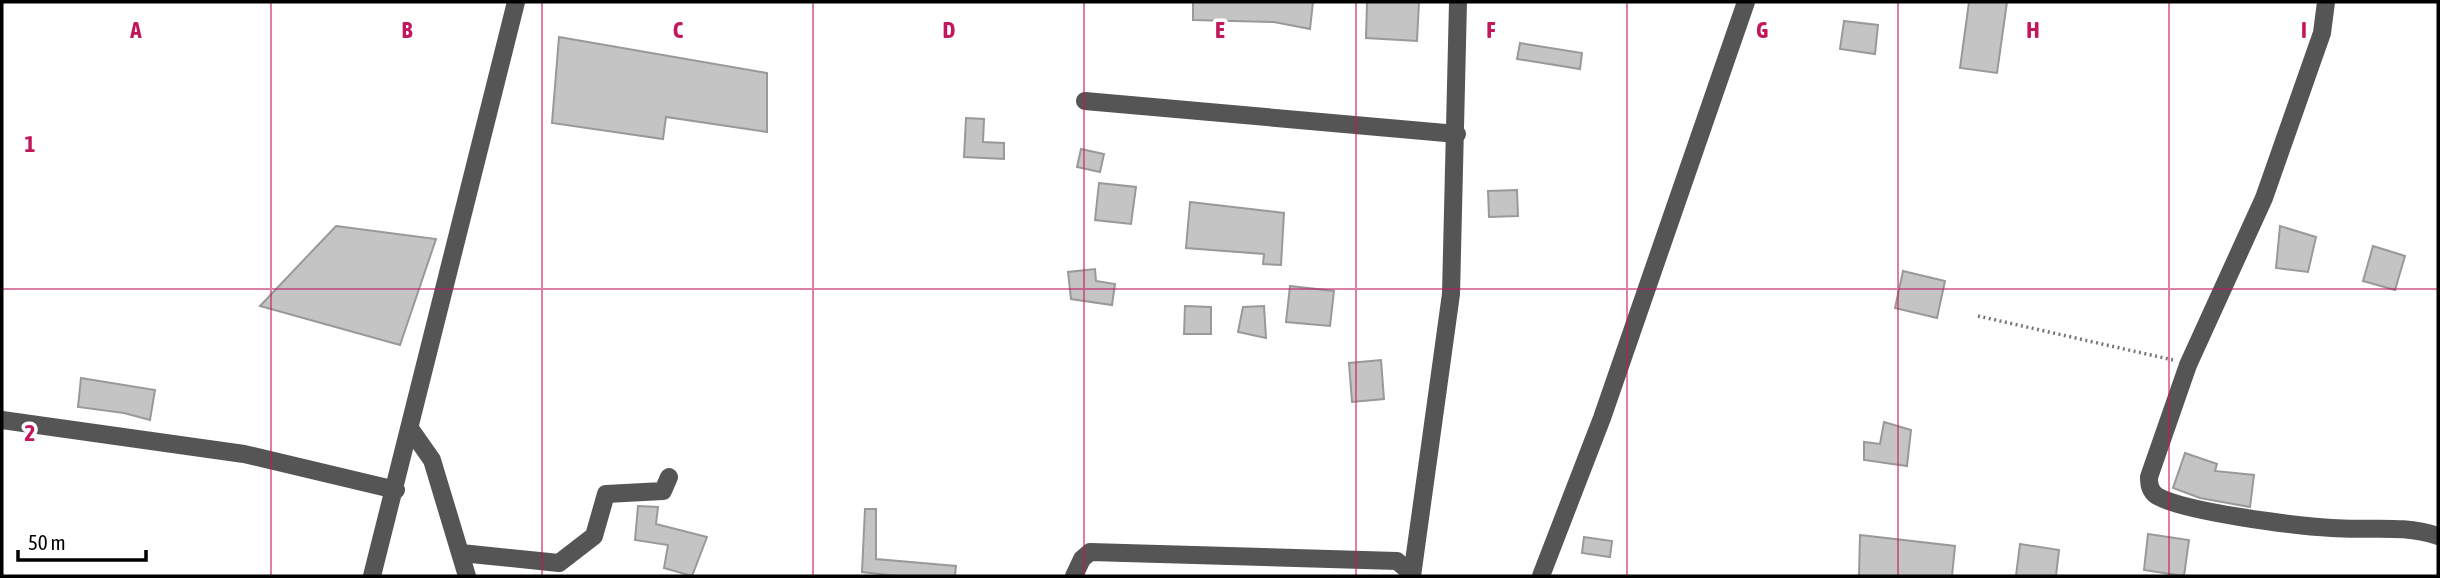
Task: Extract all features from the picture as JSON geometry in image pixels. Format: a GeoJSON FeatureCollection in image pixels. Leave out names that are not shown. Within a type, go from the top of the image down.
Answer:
{"type":"FeatureCollection","features":[{"type":"Feature","properties":{"kind":"street"},"geometry":{"type":"LineString","coordinates":[[372,576],[396,490],[516,2]]}},
{"type":"Feature","properties":{"kind":"street"},"geometry":{"type":"LineString","coordinates":[[1411,575],[1451,294],[1457,134],[1458,2]]}},
{"type":"Feature","properties":{"kind":"street"},"geometry":{"type":"LineString","coordinates":[[1541,576],[1602,418],[1746,2]]}},
{"type":"Feature","properties":{"kind":"street"},"geometry":{"type":"LineString","coordinates":[[2326,2],[2322,33],[2264,198],[2188,365],[2149,477],[2150,488],[2157,496],[2205,510],[2331,528],[2413,529],[2438,536]]}},
{"type":"Feature","properties":{"kind":"street"},"geometry":{"type":"LineString","coordinates":[[1085,101],[1457,134]]}},
{"type":"Feature","properties":{"kind":"street"},"geometry":{"type":"LineString","coordinates":[[2,420],[244,454],[396,490]]}},
{"type":"Feature","properties":{"kind":"street"},"geometry":{"type":"LineString","coordinates":[[411,430],[432,460],[467,576]]}},
{"type":"Feature","properties":{"kind":"street"},"geometry":{"type":"LineString","coordinates":[[461,553],[559,563],[594,536],[606,494],[663,491],[669,477]]}},
{"type":"Feature","properties":{"kind":"street"},"geometry":{"type":"LineString","coordinates":[[1074,576],[1082,559],[1090,552],[1397,561],[1411,575]]}},
{"type":"Feature","properties":{"kind":"path"},"geometry":{"type":"LineString","coordinates":[[1978,316],[2151,354],[2188,365]]}},
{"type":"Feature","properties":{"kind":"building"},"geometry":{"type":"Polygon","coordinates":[[[1193,2],[1313,2],[1310,29],[1274,22],[1193,20],[1193,2]]]}},
{"type":"Feature","properties":{"kind":"building"},"geometry":{"type":"Polygon","coordinates":[[[1367,2],[1419,2],[1417,41],[1366,38],[1367,2]]]}},
{"type":"Feature","properties":{"kind":"building"},"geometry":{"type":"Polygon","coordinates":[[[1969,2],[2007,2],[1997,73],[1960,68],[1969,2]]]}},
{"type":"Feature","properties":{"kind":"building"},"geometry":{"type":"Polygon","coordinates":[[[1844,21],[1878,25],[1875,54],[1840,49],[1844,21]]]}},
{"type":"Feature","properties":{"kind":"building"},"geometry":{"type":"Polygon","coordinates":[[[559,37],[767,73],[767,132],[666,117],[663,139],[552,123],[559,37]]]}},
{"type":"Feature","properties":{"kind":"building"},"geometry":{"type":"Polygon","coordinates":[[[1520,43],[1582,53],[1580,69],[1517,59],[1520,43]]]}},
{"type":"Feature","properties":{"kind":"building"},"geometry":{"type":"Polygon","coordinates":[[[966,118],[984,119],[983,142],[1004,143],[1004,159],[964,157],[966,118]]]}},
{"type":"Feature","properties":{"kind":"building"},"geometry":{"type":"Polygon","coordinates":[[[1081,149],[1104,154],[1100,172],[1077,167],[1081,149]]]}},
{"type":"Feature","properties":{"kind":"building"},"geometry":{"type":"Polygon","coordinates":[[[1099,183],[1136,187],[1131,224],[1095,220],[1099,183]]]}},
{"type":"Feature","properties":{"kind":"building"},"geometry":{"type":"Polygon","coordinates":[[[1517,190],[1518,216],[1489,217],[1488,191],[1517,190]]]}},
{"type":"Feature","properties":{"kind":"building"},"geometry":{"type":"Polygon","coordinates":[[[1190,202],[1284,213],[1281,265],[1263,264],[1264,254],[1186,248],[1190,202]]]}},
{"type":"Feature","properties":{"kind":"building"},"geometry":{"type":"Polygon","coordinates":[[[336,226],[436,239],[400,345],[260,306],[336,226]]]}},
{"type":"Feature","properties":{"kind":"building"},"geometry":{"type":"Polygon","coordinates":[[[2280,226],[2316,237],[2308,272],[2276,268],[2280,226]]]}},
{"type":"Feature","properties":{"kind":"building"},"geometry":{"type":"Polygon","coordinates":[[[2373,246],[2405,256],[2395,290],[2363,281],[2373,246]]]}},
{"type":"Feature","properties":{"kind":"building"},"geometry":{"type":"Polygon","coordinates":[[[1095,269],[1096,281],[1115,284],[1112,305],[1071,299],[1068,272],[1095,269]]]}},
{"type":"Feature","properties":{"kind":"building"},"geometry":{"type":"Polygon","coordinates":[[[1903,271],[1945,281],[1937,318],[1895,308],[1903,271]]]}},
{"type":"Feature","properties":{"kind":"building"},"geometry":{"type":"Polygon","coordinates":[[[1290,286],[1334,291],[1330,326],[1286,322],[1290,286]]]}},
{"type":"Feature","properties":{"kind":"building"},"geometry":{"type":"Polygon","coordinates":[[[1185,306],[1211,307],[1211,334],[1184,334],[1185,306]]]}},
{"type":"Feature","properties":{"kind":"building"},"geometry":{"type":"Polygon","coordinates":[[[1264,306],[1266,338],[1238,332],[1243,307],[1264,306]]]}},
{"type":"Feature","properties":{"kind":"building"},"geometry":{"type":"Polygon","coordinates":[[[1381,360],[1384,399],[1352,402],[1349,363],[1381,360]]]}},
{"type":"Feature","properties":{"kind":"building"},"geometry":{"type":"Polygon","coordinates":[[[81,378],[155,390],[150,420],[124,413],[78,407],[81,378]]]}},
{"type":"Feature","properties":{"kind":"building"},"geometry":{"type":"Polygon","coordinates":[[[1884,422],[1911,430],[1907,466],[1864,460],[1864,442],[1880,444],[1884,422]]]}},
{"type":"Feature","properties":{"kind":"building"},"geometry":{"type":"Polygon","coordinates":[[[2185,453],[2217,464],[2215,471],[2254,475],[2250,507],[2200,498],[2173,488],[2185,453]]]}},
{"type":"Feature","properties":{"kind":"building"},"geometry":{"type":"Polygon","coordinates":[[[638,506],[658,507],[656,524],[707,537],[692,576],[664,568],[668,545],[635,540],[638,506]]]}},
{"type":"Feature","properties":{"kind":"building"},"geometry":{"type":"Polygon","coordinates":[[[865,509],[876,509],[876,559],[956,566],[955,576],[897,576],[862,572],[865,509]]]}},
{"type":"Feature","properties":{"kind":"building"},"geometry":{"type":"Polygon","coordinates":[[[2148,534],[2189,540],[2184,576],[2144,570],[2148,534]]]}},
{"type":"Feature","properties":{"kind":"building"},"geometry":{"type":"Polygon","coordinates":[[[1860,535],[1955,546],[1952,576],[1859,576],[1860,535]]]}},
{"type":"Feature","properties":{"kind":"building"},"geometry":{"type":"Polygon","coordinates":[[[1584,537],[1612,541],[1610,557],[1582,553],[1584,537]]]}},
{"type":"Feature","properties":{"kind":"building"},"geometry":{"type":"Polygon","coordinates":[[[2020,544],[2059,550],[2056,576],[2016,576],[2020,544]]]}}]}
